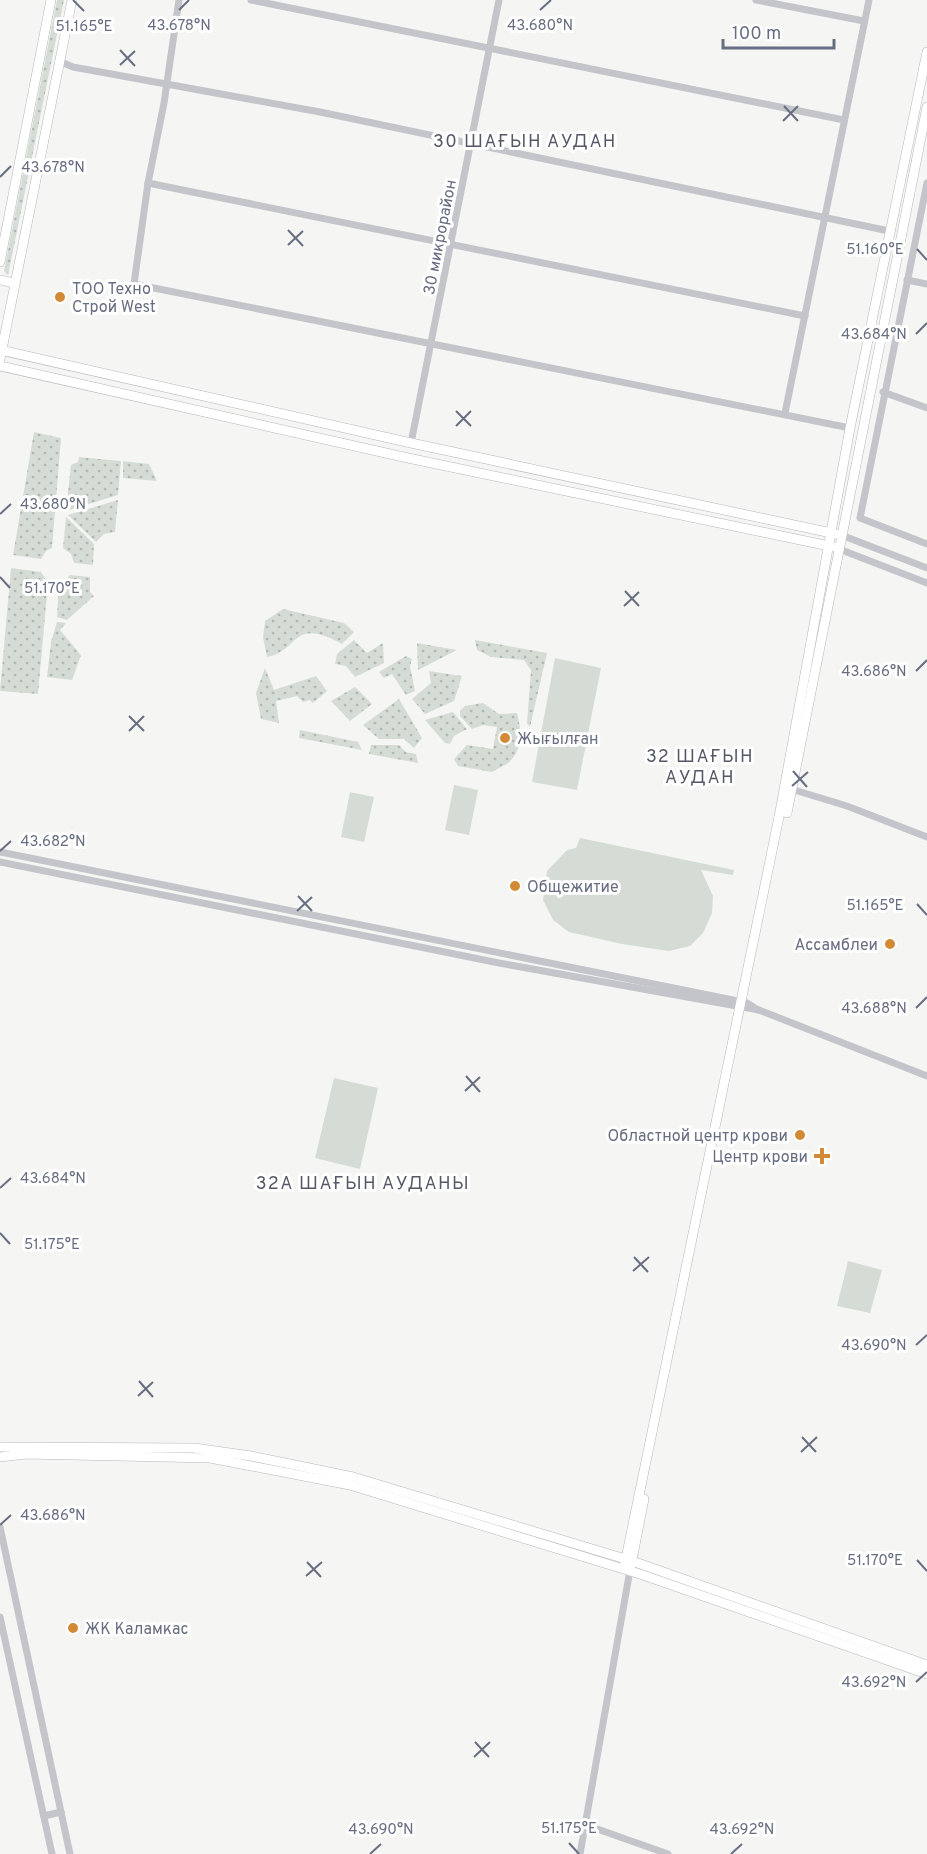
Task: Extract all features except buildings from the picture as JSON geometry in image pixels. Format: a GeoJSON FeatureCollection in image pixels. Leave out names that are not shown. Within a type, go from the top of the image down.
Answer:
{"type":"FeatureCollection","features":[{"type":"Feature","properties":{"kind":"main road"},"geometry":{"type":"LineString","coordinates":[[0,262],[4,224],[51,0]]}},
{"type":"Feature","properties":{"kind":"main road"},"geometry":{"type":"LineString","coordinates":[[72,0],[1,353],[842,535]]}},
{"type":"Feature","properties":{"kind":"main road"},"geometry":{"type":"LineString","coordinates":[[744,1006],[850,428],[927,52]]}},
{"type":"Feature","properties":{"kind":"main road"},"geometry":{"type":"LineString","coordinates":[[628,1565],[744,1006],[792,789],[927,107]]}},
{"type":"Feature","properties":{"kind":"main road"},"geometry":{"type":"LineString","coordinates":[[0,280],[14,283]]}},
{"type":"Feature","properties":{"kind":"main road"},"geometry":{"type":"LineString","coordinates":[[0,366],[408,458],[839,549]]}},
{"type":"Feature","properties":{"kind":"main road"},"geometry":{"type":"LineString","coordinates":[[0,1447],[40,1445],[195,1448],[251,1456],[369,1481],[927,1665]]}},
{"type":"Feature","properties":{"kind":"main road"},"geometry":{"type":"LineString","coordinates":[[0,1457],[26,1454],[165,1456],[230,1462],[350,1485],[628,1565],[927,1674]]}},
{"type":"Feature","properties":{"kind":"street"},"geometry":{"type":"LineString","coordinates":[[179,0],[148,183],[134,284],[785,413],[850,428]]}},
{"type":"Feature","properties":{"kind":"street"},"geometry":{"type":"LineString","coordinates":[[251,0],[844,120]]}},
{"type":"Feature","properties":{"kind":"street","name":"30 микрорайон"},"geometry":{"type":"LineString","coordinates":[[411,443],[499,0]]}},
{"type":"Feature","properties":{"kind":"street"},"geometry":{"type":"LineString","coordinates":[[756,0],[864,21]]}},
{"type":"Feature","properties":{"kind":"street"},"geometry":{"type":"LineString","coordinates":[[785,413],[870,0]]}},
{"type":"Feature","properties":{"kind":"street"},"geometry":{"type":"LineString","coordinates":[[59,61],[73,68],[320,112],[470,146],[889,231]]}},
{"type":"Feature","properties":{"kind":"street"},"geometry":{"type":"LineString","coordinates":[[148,183],[805,316]]}},
{"type":"Feature","properties":{"kind":"street"},"geometry":{"type":"LineString","coordinates":[[927,183],[883,392],[860,518],[927,543]]}},
{"type":"Feature","properties":{"kind":"street"},"geometry":{"type":"LineString","coordinates":[[907,280],[927,284]]}},
{"type":"Feature","properties":{"kind":"street"},"geometry":{"type":"LineString","coordinates":[[883,392],[927,408]]}},
{"type":"Feature","properties":{"kind":"street"},"geometry":{"type":"LineString","coordinates":[[852,485],[865,488]]}},
{"type":"Feature","properties":{"kind":"street"},"geometry":{"type":"LineString","coordinates":[[842,535],[927,568]]}},
{"type":"Feature","properties":{"kind":"street"},"geometry":{"type":"LineString","coordinates":[[839,549],[927,583]]}},
{"type":"Feature","properties":{"kind":"street"},"geometry":{"type":"LineString","coordinates":[[792,789],[847,806],[927,837]]}},
{"type":"Feature","properties":{"kind":"street"},"geometry":{"type":"LineString","coordinates":[[0,852],[744,1006],[927,1076]]}},
{"type":"Feature","properties":{"kind":"street"},"geometry":{"type":"LineString","coordinates":[[0,862],[499,963],[744,1006]]}},
{"type":"Feature","properties":{"kind":"street"},"geometry":{"type":"LineString","coordinates":[[0,1527],[70,1854]]}},
{"type":"Feature","properties":{"kind":"street"},"geometry":{"type":"LineString","coordinates":[[580,1854],[628,1565]]}},
{"type":"Feature","properties":{"kind":"street"},"geometry":{"type":"LineString","coordinates":[[0,1617],[52,1854]]}},
{"type":"Feature","properties":{"kind":"street"},"geometry":{"type":"LineString","coordinates":[[44,1816],[62,1812]]}},
{"type":"Feature","properties":{"kind":"street"},"geometry":{"type":"LineString","coordinates":[[586,1825],[668,1854]]}},
{"type":"Feature","properties":{"kind":"shaded area"},"geometry":{"type":"Polygon","coordinates":[[[57,0],[64,0],[8,275],[4,271],[57,0]]]}},
{"type":"Feature","properties":{"kind":"shaded area"},"geometry":{"type":"Polygon","coordinates":[[[34,432],[61,438],[52,548],[46,551],[41,559],[13,555],[34,432]]]}},
{"type":"Feature","properties":{"kind":"shaded area"},"geometry":{"type":"Polygon","coordinates":[[[79,457],[121,461],[118,495],[66,511],[71,465],[78,462],[79,457]]]}},
{"type":"Feature","properties":{"kind":"shaded area"},"geometry":{"type":"Polygon","coordinates":[[[123,461],[149,464],[157,481],[123,478],[123,461]]]}},
{"type":"Feature","properties":{"kind":"shaded area"},"geometry":{"type":"Polygon","coordinates":[[[118,500],[115,532],[104,534],[96,542],[68,515],[118,500]]]}},
{"type":"Feature","properties":{"kind":"shaded area"},"geometry":{"type":"Polygon","coordinates":[[[66,517],[94,544],[93,565],[74,563],[71,554],[63,548],[66,517]]]}},
{"type":"Feature","properties":{"kind":"shaded area"},"geometry":{"type":"Polygon","coordinates":[[[11,568],[41,572],[48,583],[38,694],[0,691],[11,568]]]}},
{"type":"Feature","properties":{"kind":"shaded area"},"geometry":{"type":"Polygon","coordinates":[[[70,575],[90,577],[90,592],[94,596],[67,620],[57,617],[59,582],[70,575]]]}},
{"type":"Feature","properties":{"kind":"shaded area"},"geometry":{"type":"Polygon","coordinates":[[[283,609],[344,623],[354,632],[342,644],[325,636],[305,634],[278,654],[267,657],[263,637],[265,621],[283,609]]]}},
{"type":"Feature","properties":{"kind":"shaded area"},"geometry":{"type":"Polygon","coordinates":[[[57,622],[66,623],[60,630],[81,655],[72,680],[47,677],[51,642],[57,622]]]}},
{"type":"Feature","properties":{"kind":"shaded area"},"geometry":{"type":"Polygon","coordinates":[[[354,640],[367,653],[383,643],[384,663],[355,677],[346,666],[335,664],[337,654],[354,640]]]}},
{"type":"Feature","properties":{"kind":"shaded area"},"geometry":{"type":"Polygon","coordinates":[[[475,640],[547,653],[530,727],[527,723],[531,670],[524,660],[491,657],[477,650],[475,640]]]}},
{"type":"Feature","properties":{"kind":"shaded area"},"geometry":{"type":"Polygon","coordinates":[[[417,643],[457,650],[418,670],[417,643]]]}},
{"type":"Feature","properties":{"kind":"shaded area"},"geometry":{"type":"Polygon","coordinates":[[[406,656],[412,659],[410,666],[415,691],[406,695],[392,674],[384,678],[379,672],[406,656]]]}},
{"type":"Feature","properties":{"kind":"shaded area"},"geometry":{"type":"Polygon","coordinates":[[[555,658],[601,668],[577,790],[532,782],[555,658]]]}},
{"type":"Feature","properties":{"kind":"shaded area"},"geometry":{"type":"Polygon","coordinates":[[[265,668],[274,690],[316,676],[327,691],[313,703],[310,700],[303,702],[297,696],[276,701],[279,723],[261,719],[256,693],[265,668]]]}},
{"type":"Feature","properties":{"kind":"shaded area"},"geometry":{"type":"Polygon","coordinates":[[[429,671],[462,676],[454,701],[425,714],[412,699],[431,683],[429,671]]]}},
{"type":"Feature","properties":{"kind":"shaded area"},"geometry":{"type":"Polygon","coordinates":[[[355,687],[372,704],[350,721],[331,701],[355,687]]]}},
{"type":"Feature","properties":{"kind":"shaded area"},"geometry":{"type":"Polygon","coordinates":[[[399,699],[422,738],[414,748],[404,739],[379,739],[363,725],[399,699]]]}},
{"type":"Feature","properties":{"kind":"shaded area"},"geometry":{"type":"Polygon","coordinates":[[[483,703],[499,714],[517,713],[519,725],[520,737],[516,754],[508,763],[492,772],[458,766],[454,759],[467,745],[493,749],[497,727],[483,725],[472,729],[460,716],[460,711],[465,706],[483,703]]]}},
{"type":"Feature","properties":{"kind":"shaded area"},"geometry":{"type":"Polygon","coordinates":[[[453,712],[467,729],[454,736],[450,744],[445,743],[425,720],[453,712]]]}},
{"type":"Feature","properties":{"kind":"shaded area"},"geometry":{"type":"Polygon","coordinates":[[[300,730],[358,742],[362,750],[299,738],[300,730]]]}},
{"type":"Feature","properties":{"kind":"shaded area"},"geometry":{"type":"Polygon","coordinates":[[[371,745],[399,745],[406,752],[416,754],[418,763],[369,754],[371,745]]]}},
{"type":"Feature","properties":{"kind":"shaded area"},"geometry":{"type":"Polygon","coordinates":[[[454,785],[478,790],[469,835],[445,830],[454,785]]]}},
{"type":"Feature","properties":{"kind":"shaded area"},"geometry":{"type":"Polygon","coordinates":[[[350,792],[374,797],[364,842],[341,837],[350,792]]]}},
{"type":"Feature","properties":{"kind":"shaded area"},"geometry":{"type":"Polygon","coordinates":[[[580,838],[734,870],[733,875],[701,870],[713,896],[712,913],[703,933],[690,946],[669,951],[622,944],[569,932],[553,920],[543,900],[547,871],[567,850],[576,848],[580,838]]]}},
{"type":"Feature","properties":{"kind":"shaded area"},"geometry":{"type":"Polygon","coordinates":[[[334,1078],[378,1088],[360,1169],[315,1158],[334,1078]]]}},
{"type":"Feature","properties":{"kind":"shaded area"},"geometry":{"type":"Polygon","coordinates":[[[848,1261],[882,1270],[870,1313],[837,1306],[848,1261]]]}},
{"type":"Feature","properties":{"kind":"place","name":"ТОО Техно Строй West"},"geometry":{"type":"Point","coordinates":[60,297]}},
{"type":"Feature","properties":{"kind":"place","name":"Жығылған"},"geometry":{"type":"Point","coordinates":[505,738]}},
{"type":"Feature","properties":{"kind":"place","name":"Общежитие"},"geometry":{"type":"Point","coordinates":[515,886]}},
{"type":"Feature","properties":{"kind":"place","name":"Ассамблеи"},"geometry":{"type":"Point","coordinates":[890,944]}},
{"type":"Feature","properties":{"kind":"place","name":"Областной центр крови"},"geometry":{"type":"Point","coordinates":[800,1135]}},
{"type":"Feature","properties":{"kind":"place","name":"Центр крови"},"geometry":{"type":"Point","coordinates":[822,1156]}},
{"type":"Feature","properties":{"kind":"place","name":"ЖК Каламкас"},"geometry":{"type":"Point","coordinates":[73,1628]}},
{"type":"Feature","properties":{"kind":"district","name":"30 ШАҒЫН АУДАН"},"geometry":{"type":"Point","coordinates":[525,141]}},
{"type":"Feature","properties":{"kind":"district","name":"32 ШАҒЫН АУДАН"},"geometry":{"type":"Point","coordinates":[700,766]}},
{"type":"Feature","properties":{"kind":"district","name":"32А ШАҒЫН АУДАНЫ"},"geometry":{"type":"Point","coordinates":[363,1183]}}]}
